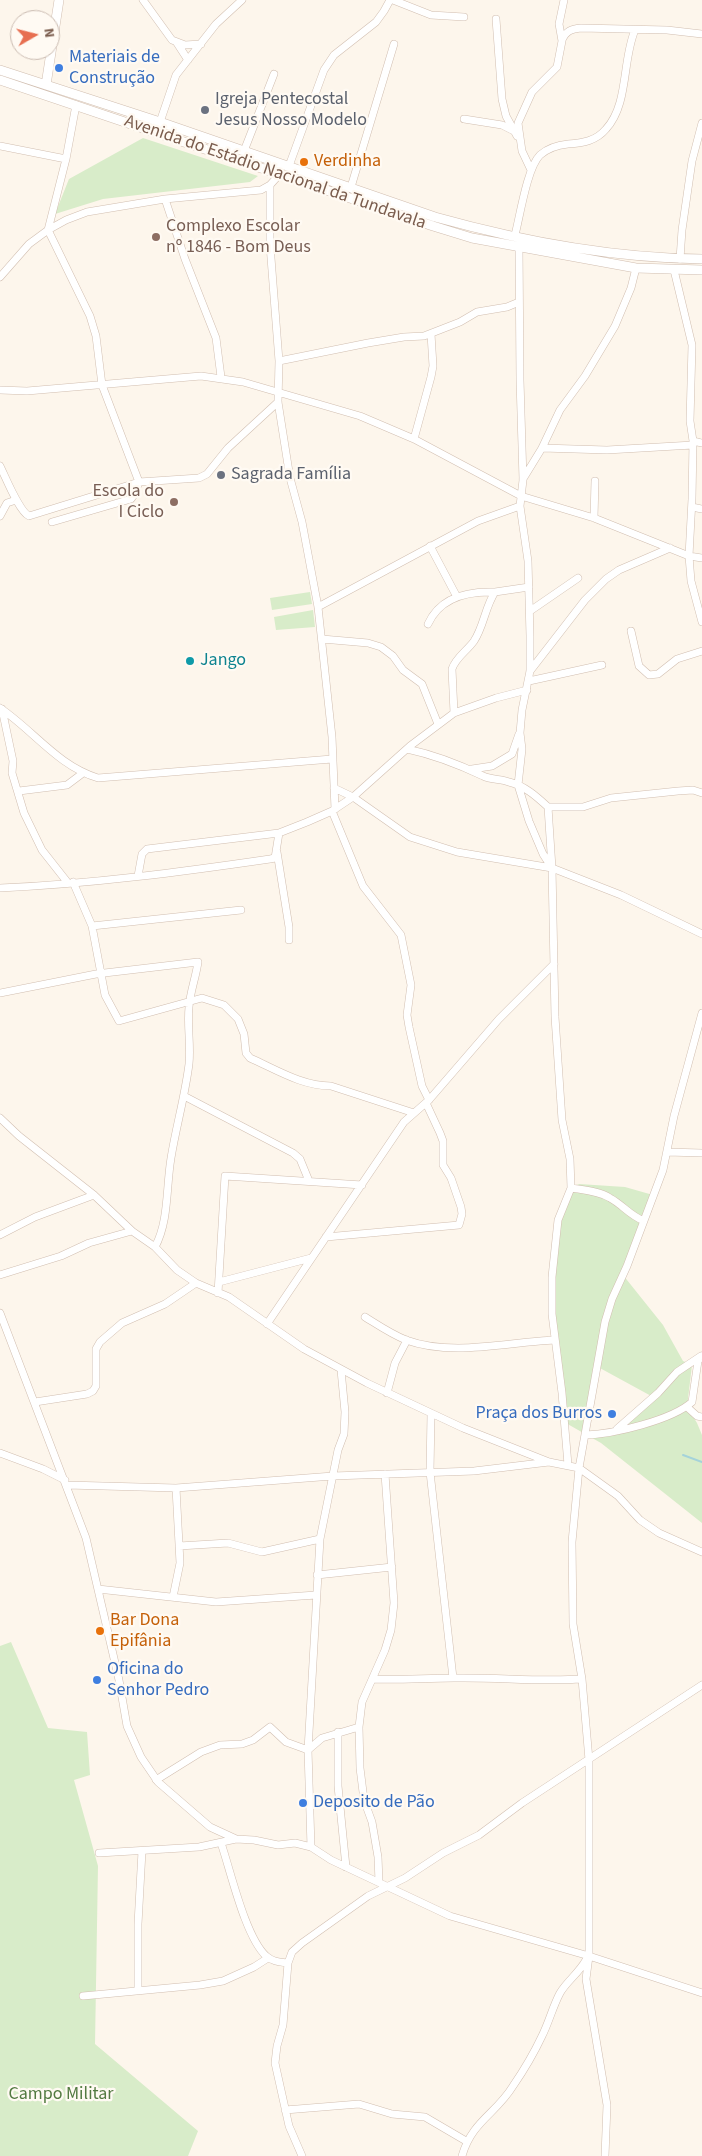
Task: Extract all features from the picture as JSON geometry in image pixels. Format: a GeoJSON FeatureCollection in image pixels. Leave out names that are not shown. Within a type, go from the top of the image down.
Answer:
{"type":"FeatureCollection","features":[{"type":"Feature","properties":{"kind":"street"},"geometry":{"type":"LineString","coordinates":[[46,85],[59,0]]}},
{"type":"Feature","properties":{"kind":"street"},"geometry":{"type":"LineString","coordinates":[[143,0],[168,37],[177,43],[188,60]]}},
{"type":"Feature","properties":{"kind":"street"},"geometry":{"type":"LineString","coordinates":[[160,122],[172,84],[188,60],[216,24],[242,0]]}},
{"type":"Feature","properties":{"kind":"street"},"geometry":{"type":"LineString","coordinates":[[289,166],[324,70],[334,55],[376,22],[392,0],[431,14],[464,17]]}},
{"type":"Feature","properties":{"kind":"street"},"geometry":{"type":"LineString","coordinates":[[562,41],[559,24],[564,0]]}},
{"type":"Feature","properties":{"kind":"street"},"geometry":{"type":"LineString","coordinates":[[496,19],[502,99],[506,116],[519,138],[531,170]]}},
{"type":"Feature","properties":{"kind":"street"},"geometry":{"type":"LineString","coordinates":[[519,138],[518,123],[522,110],[535,87],[557,67],[565,34],[576,29],[667,30],[702,34]]}},
{"type":"Feature","properties":{"kind":"street"},"geometry":{"type":"LineString","coordinates":[[515,235],[531,170],[539,156],[548,149],[560,145],[588,141],[606,130],[612,122],[619,101],[635,30]]}},
{"type":"Feature","properties":{"kind":"street"},"geometry":{"type":"LineString","coordinates":[[177,43],[201,44]]}},
{"type":"Feature","properties":{"kind":"street"},"geometry":{"type":"LineString","coordinates":[[351,187],[394,44]]}},
{"type":"Feature","properties":{"kind":"street","name":"Avenida do Estádio Nacional da Tundavala"},"geometry":{"type":"LineString","coordinates":[[0,70],[160,122],[435,217],[475,228],[640,258],[702,260]]}},
{"type":"Feature","properties":{"kind":"street"},"geometry":{"type":"LineString","coordinates":[[244,151],[274,74]]}},
{"type":"Feature","properties":{"kind":"street","name":"Avenida do Estádio Nacional da Tundavala"},"geometry":{"type":"LineString","coordinates":[[0,80],[440,229],[472,238],[636,268],[702,270]]}},
{"type":"Feature","properties":{"kind":"street"},"geometry":{"type":"LineString","coordinates":[[52,522],[131,499],[139,482],[102,385],[96,336],[90,316],[48,230],[66,159],[76,105]]}},
{"type":"Feature","properties":{"kind":"street"},"geometry":{"type":"LineString","coordinates":[[464,119],[502,125],[514,131]]}},
{"type":"Feature","properties":{"kind":"street"},"geometry":{"type":"LineString","coordinates":[[680,259],[682,230],[692,161],[700,144],[702,123]]}},
{"type":"Feature","properties":{"kind":"street"},"geometry":{"type":"LineString","coordinates":[[0,146],[66,159]]}},
{"type":"Feature","properties":{"kind":"street"},"geometry":{"type":"LineString","coordinates":[[0,277],[29,244],[66,220],[87,212],[165,199],[260,190],[270,185],[280,175]]}},
{"type":"Feature","properties":{"kind":"street"},"geometry":{"type":"LineString","coordinates":[[270,185],[270,246],[279,361],[278,402],[290,478],[302,522],[318,607],[332,738],[334,810],[363,886],[401,936],[411,985],[407,1015],[409,1027],[422,1086],[443,1141],[443,1165],[450,1178],[462,1214],[459,1225],[326,1236]]}},
{"type":"Feature","properties":{"kind":"street"},"geometry":{"type":"LineString","coordinates":[[165,199],[185,258],[216,338],[221,377]]}},
{"type":"Feature","properties":{"kind":"street"},"geometry":{"type":"LineString","coordinates":[[519,246],[523,480],[520,506],[528,561],[530,671],[522,710],[520,733],[522,749],[518,785],[529,821],[543,854],[552,868]]}},
{"type":"Feature","properties":{"kind":"street"},"geometry":{"type":"LineString","coordinates":[[523,480],[542,448],[560,410],[585,376],[615,326],[631,288],[636,268]]}},
{"type":"Feature","properties":{"kind":"street"},"geometry":{"type":"LineString","coordinates":[[674,270],[692,345],[690,421],[693,443],[689,556],[691,581],[702,622]]}},
{"type":"Feature","properties":{"kind":"street"},"geometry":{"type":"LineString","coordinates":[[279,361],[368,343],[431,334],[477,312],[508,307],[519,302]]}},
{"type":"Feature","properties":{"kind":"street"},"geometry":{"type":"LineString","coordinates":[[414,439],[431,377],[431,334]]}},
{"type":"Feature","properties":{"kind":"street"},"geometry":{"type":"LineString","coordinates":[[0,390],[27,391],[201,376],[221,377],[360,416],[414,439],[521,496],[594,518],[689,556],[702,558]]}},
{"type":"Feature","properties":{"kind":"street"},"geometry":{"type":"LineString","coordinates":[[0,466],[16,500],[26,515],[33,515],[139,482],[199,478],[207,474],[228,448],[278,402]]}},
{"type":"Feature","properties":{"kind":"street"},"geometry":{"type":"LineString","coordinates":[[542,448],[607,450],[702,443]]}},
{"type":"Feature","properties":{"kind":"street"},"geometry":{"type":"LineString","coordinates":[[594,518],[595,481]]}},
{"type":"Feature","properties":{"kind":"street"},"geometry":{"type":"LineString","coordinates":[[0,516],[4,505],[16,500]]}},
{"type":"Feature","properties":{"kind":"street"},"geometry":{"type":"LineString","coordinates":[[318,607],[478,521],[520,506]]}},
{"type":"Feature","properties":{"kind":"street"},"geometry":{"type":"LineString","coordinates":[[692,507],[702,509]]}},
{"type":"Feature","properties":{"kind":"street"},"geometry":{"type":"LineString","coordinates":[[430,546],[458,597]]}},
{"type":"Feature","properties":{"kind":"street"},"geometry":{"type":"LineString","coordinates":[[530,671],[585,600],[606,580],[619,570],[670,548]]}},
{"type":"Feature","properties":{"kind":"street"},"geometry":{"type":"LineString","coordinates":[[530,611],[578,578]]}},
{"type":"Feature","properties":{"kind":"street"},"geometry":{"type":"LineString","coordinates":[[428,624],[437,608],[458,597],[478,592],[495,592],[529,587]]}},
{"type":"Feature","properties":{"kind":"street"},"geometry":{"type":"LineString","coordinates":[[454,713],[452,669],[454,663],[475,639],[495,592]]}},
{"type":"Feature","properties":{"kind":"street"},"geometry":{"type":"LineString","coordinates":[[631,631],[639,666],[649,675],[658,674],[677,659],[702,651]]}},
{"type":"Feature","properties":{"kind":"street"},"geometry":{"type":"LineString","coordinates":[[322,639],[368,643],[381,647],[393,656],[403,670],[422,684],[438,724]]}},
{"type":"Feature","properties":{"kind":"street"},"geometry":{"type":"LineString","coordinates":[[528,681],[602,666]]}},
{"type":"Feature","properties":{"kind":"street"},"geometry":{"type":"LineString","coordinates":[[138,876],[142,854],[147,849],[279,833],[334,810],[353,798],[407,748],[454,713],[496,698],[527,690]]}},
{"type":"Feature","properties":{"kind":"street"},"geometry":{"type":"LineString","coordinates":[[1,708],[59,758],[83,773],[98,778],[332,759]]}},
{"type":"Feature","properties":{"kind":"street"},"geometry":{"type":"LineString","coordinates":[[1,708],[13,760],[12,772],[19,790],[24,813],[36,840],[70,883],[92,926],[105,995],[119,1021],[202,998],[224,1005],[238,1019],[244,1034],[246,1053],[250,1058],[298,1081],[318,1086],[331,1086],[414,1113]]}},
{"type":"Feature","properties":{"kind":"street"},"geometry":{"type":"LineString","coordinates":[[472,769],[492,766],[512,754],[520,733]]}},
{"type":"Feature","properties":{"kind":"street"},"geometry":{"type":"LineString","coordinates":[[407,748],[441,757],[472,769],[484,776],[518,785],[534,794],[548,807],[583,807],[611,798],[678,791],[693,790],[702,793]]}},
{"type":"Feature","properties":{"kind":"street"},"geometry":{"type":"LineString","coordinates":[[19,790],[66,785],[83,773]]}},
{"type":"Feature","properties":{"kind":"street"},"geometry":{"type":"LineString","coordinates":[[334,788],[353,798],[410,837],[457,852],[552,868],[621,895],[702,934]]}},
{"type":"Feature","properties":{"kind":"street"},"geometry":{"type":"LineString","coordinates":[[548,807],[552,868],[555,1017],[562,1120],[570,1159],[571,1188],[558,1220],[552,1277],[552,1314],[562,1393],[568,1464]]}},
{"type":"Feature","properties":{"kind":"street"},"geometry":{"type":"LineString","coordinates":[[0,888],[138,876],[270,859],[275,858],[279,833]]}},
{"type":"Feature","properties":{"kind":"street"},"geometry":{"type":"LineString","coordinates":[[277,852],[289,927],[288,940]]}},
{"type":"Feature","properties":{"kind":"street"},"geometry":{"type":"LineString","coordinates":[[92,926],[241,910]]}},
{"type":"Feature","properties":{"kind":"street"},"geometry":{"type":"LineString","coordinates":[[0,993],[100,973],[198,962],[188,1018],[190,1049],[184,1096],[171,1157],[164,1211],[164,1226],[155,1247]]}},
{"type":"Feature","properties":{"kind":"street"},"geometry":{"type":"LineString","coordinates":[[267,1324],[396,1132],[427,1102],[504,1013],[554,964]]}},
{"type":"Feature","properties":{"kind":"street"},"geometry":{"type":"LineString","coordinates":[[605,2156],[607,2105],[586,1979],[589,1956],[589,1760],[582,1679],[573,1624],[572,1542],[579,1468],[605,1322],[612,1299],[627,1266],[663,1170],[702,1013]]}},
{"type":"Feature","properties":{"kind":"street"},"geometry":{"type":"LineString","coordinates":[[184,1096],[293,1153],[300,1159],[309,1182]]}},
{"type":"Feature","properties":{"kind":"street"},"geometry":{"type":"LineString","coordinates":[[0,1118],[19,1136],[94,1195],[132,1231],[155,1247],[177,1270],[196,1283],[229,1298],[304,1349],[341,1370],[463,1428],[549,1462]]}},
{"type":"Feature","properties":{"kind":"street"},"geometry":{"type":"LineString","coordinates":[[667,1152],[702,1153]]}},
{"type":"Feature","properties":{"kind":"street"},"geometry":{"type":"LineString","coordinates":[[218,1293],[225,1176],[362,1185]]}},
{"type":"Feature","properties":{"kind":"street"},"geometry":{"type":"LineString","coordinates":[[571,1188],[610,1198],[632,1216],[644,1221]]}},
{"type":"Feature","properties":{"kind":"street"},"geometry":{"type":"LineString","coordinates":[[0,1235],[35,1218],[94,1195]]}},
{"type":"Feature","properties":{"kind":"street"},"geometry":{"type":"LineString","coordinates":[[0,1275],[60,1256],[89,1242],[132,1231]]}},
{"type":"Feature","properties":{"kind":"street"},"geometry":{"type":"LineString","coordinates":[[219,1282],[311,1258]]}},
{"type":"Feature","properties":{"kind":"street"},"geometry":{"type":"LineString","coordinates":[[35,1402],[87,1394],[93,1391],[96,1386],[96,1349],[100,1342],[122,1323],[165,1304],[196,1283]]}},
{"type":"Feature","properties":{"kind":"street"},"geometry":{"type":"LineString","coordinates":[[0,1313],[86,1538],[120,1680],[127,1726],[141,1757],[156,1780],[181,1804],[210,1827],[236,1839]]}},
{"type":"Feature","properties":{"kind":"street"},"geometry":{"type":"LineString","coordinates":[[365,1317],[406,1340],[429,1345],[472,1347],[555,1340]]}},
{"type":"Feature","properties":{"kind":"street"},"geometry":{"type":"LineString","coordinates":[[387,1393],[395,1363],[406,1340]]}},
{"type":"Feature","properties":{"kind":"street"},"geometry":{"type":"LineString","coordinates":[[586,1435],[604,1434],[663,1418],[686,1407],[692,1402],[698,1361],[702,1356]]}},
{"type":"Feature","properties":{"kind":"street"},"geometry":{"type":"LineString","coordinates":[[616,1430],[658,1394],[677,1372],[702,1356]]}},
{"type":"Feature","properties":{"kind":"street"},"geometry":{"type":"LineString","coordinates":[[311,1847],[308,1750],[316,1595],[320,1539],[338,1450],[344,1434],[345,1412],[341,1370]]}},
{"type":"Feature","properties":{"kind":"street"},"geometry":{"type":"LineString","coordinates":[[686,1407],[697,1416],[702,1417]]}},
{"type":"Feature","properties":{"kind":"street"},"geometry":{"type":"LineString","coordinates":[[432,1414],[430,1472],[453,1678]]}},
{"type":"Feature","properties":{"kind":"street"},"geometry":{"type":"LineString","coordinates":[[0,1453],[43,1469],[66,1483],[176,1488],[333,1476],[474,1471],[549,1462],[568,1464],[579,1468],[618,1496],[646,1524],[702,1552]]}},
{"type":"Feature","properties":{"kind":"street"},"geometry":{"type":"LineString","coordinates":[[379,1882],[378,1857],[372,1822],[364,1800],[360,1768],[359,1727],[362,1702],[385,1650],[391,1630],[394,1603],[385,1474]]}},
{"type":"Feature","properties":{"kind":"street"},"geometry":{"type":"LineString","coordinates":[[173,1597],[180,1563],[176,1488]]}},
{"type":"Feature","properties":{"kind":"street"},"geometry":{"type":"LineString","coordinates":[[179,1546],[228,1543],[262,1552],[320,1539]]}},
{"type":"Feature","properties":{"kind":"street"},"geometry":{"type":"LineString","coordinates":[[318,1575],[392,1567]]}},
{"type":"Feature","properties":{"kind":"street"},"geometry":{"type":"LineString","coordinates":[[98,1588],[216,1602],[316,1595]]}},
{"type":"Feature","properties":{"kind":"street"},"geometry":{"type":"LineString","coordinates":[[373,1678],[419,1680],[453,1678],[514,1680],[582,1679]]}},
{"type":"Feature","properties":{"kind":"street"},"geometry":{"type":"LineString","coordinates":[[302,2156],[289,2126],[275,2063],[277,2046],[283,2025],[288,1963],[292,1952],[368,1896],[405,1878],[443,1853],[479,1835],[522,1803],[702,1685]]}},
{"type":"Feature","properties":{"kind":"street"},"geometry":{"type":"LineString","coordinates":[[156,1780],[201,1752],[220,1745],[242,1744],[253,1740],[270,1727],[286,1742],[308,1750]]}},
{"type":"Feature","properties":{"kind":"street"},"geometry":{"type":"LineString","coordinates":[[308,1750],[322,1738],[359,1727]]}},
{"type":"Feature","properties":{"kind":"street"},"geometry":{"type":"LineString","coordinates":[[338,1732],[338,1786],[346,1867]]}},
{"type":"Feature","properties":{"kind":"street"},"geometry":{"type":"LineString","coordinates":[[99,1853],[200,1847],[236,1839],[254,1840],[278,1845],[295,1843],[311,1847],[346,1867],[450,1916],[589,1956],[702,1993]]}},
{"type":"Feature","properties":{"kind":"street"},"geometry":{"type":"LineString","coordinates":[[221,1843],[247,1921],[259,1948],[268,1958],[288,1963]]}},
{"type":"Feature","properties":{"kind":"street"},"geometry":{"type":"LineString","coordinates":[[138,1990],[138,1924],[142,1851]]}},
{"type":"Feature","properties":{"kind":"street"},"geometry":{"type":"LineString","coordinates":[[462,2156],[466,2141],[486,2115],[501,2103],[513,2087],[542,2038],[559,1995],[566,1984],[579,1972],[589,1956]]}},
{"type":"Feature","properties":{"kind":"street"},"geometry":{"type":"LineString","coordinates":[[83,1996],[200,1985],[223,1981],[268,1958]]}},
{"type":"Feature","properties":{"kind":"street"},"geometry":{"type":"LineString","coordinates":[[285,2110],[359,2104],[392,2114],[425,2117],[466,2141]]}},
{"type":"Feature","properties":{"kind":"green space"},"geometry":{"type":"Polygon","coordinates":[[[143,138],[258,176],[250,182],[103,199],[55,214],[69,179],[143,138]]]}},
{"type":"Feature","properties":{"kind":"green space"},"geometry":{"type":"Polygon","coordinates":[[[310,592],[312,604],[272,610],[270,598],[310,592]]]}},
{"type":"Feature","properties":{"kind":"green space"},"geometry":{"type":"Polygon","coordinates":[[[313,610],[315,627],[276,630],[274,617],[313,610]]]}},
{"type":"Feature","properties":{"kind":"green space"},"geometry":{"type":"Polygon","coordinates":[[[579,1184],[625,1187],[653,1195],[623,1275],[663,1325],[683,1361],[692,1365],[687,1407],[702,1435],[702,1523],[601,1443],[564,1422],[552,1314],[558,1220],[571,1188],[579,1184]],[[598,1367],[586,1434],[616,1430],[653,1397],[598,1367]]]}},
{"type":"Feature","properties":{"kind":"green space","name":"Campo Militar"},"geometry":{"type":"Polygon","coordinates":[[[11,1642],[48,1728],[87,1732],[90,1775],[74,1780],[98,1866],[95,2044],[198,2131],[188,2156],[0,2156],[0,1646],[11,1642]]]}},
{"type":"Feature","properties":{"kind":"waterway"},"geometry":{"type":"LineString","coordinates":[[683,1455],[702,1462]]}},
{"type":"Feature","properties":{"kind":"place","name":"Materiais de Construção"},"geometry":{"type":"Point","coordinates":[59,68]}},
{"type":"Feature","properties":{"kind":"place","name":"Igreja Pentecostal Jesus Nosso Modelo"},"geometry":{"type":"Point","coordinates":[205,110]}},
{"type":"Feature","properties":{"kind":"place","name":"Verdinha"},"geometry":{"type":"Point","coordinates":[304,162]}},
{"type":"Feature","properties":{"kind":"place","name":"Complexo Escolar nº 1846 - Bom Deus"},"geometry":{"type":"Point","coordinates":[156,237]}},
{"type":"Feature","properties":{"kind":"place","name":"Sagrada Família"},"geometry":{"type":"Point","coordinates":[221,475]}},
{"type":"Feature","properties":{"kind":"place","name":"Escola do I Ciclo"},"geometry":{"type":"Point","coordinates":[174,502]}},
{"type":"Feature","properties":{"kind":"place","name":"Jango"},"geometry":{"type":"Point","coordinates":[190,661]}},
{"type":"Feature","properties":{"kind":"place","name":"Praça dos Burros"},"geometry":{"type":"Point","coordinates":[612,1414]}},
{"type":"Feature","properties":{"kind":"place","name":"Bar Dona Epifânia"},"geometry":{"type":"Point","coordinates":[100,1631]}},
{"type":"Feature","properties":{"kind":"place","name":"Oficina do Senhor Pedro"},"geometry":{"type":"Point","coordinates":[97,1680]}},
{"type":"Feature","properties":{"kind":"place","name":"Deposito de Pão"},"geometry":{"type":"Point","coordinates":[303,1803]}}]}
